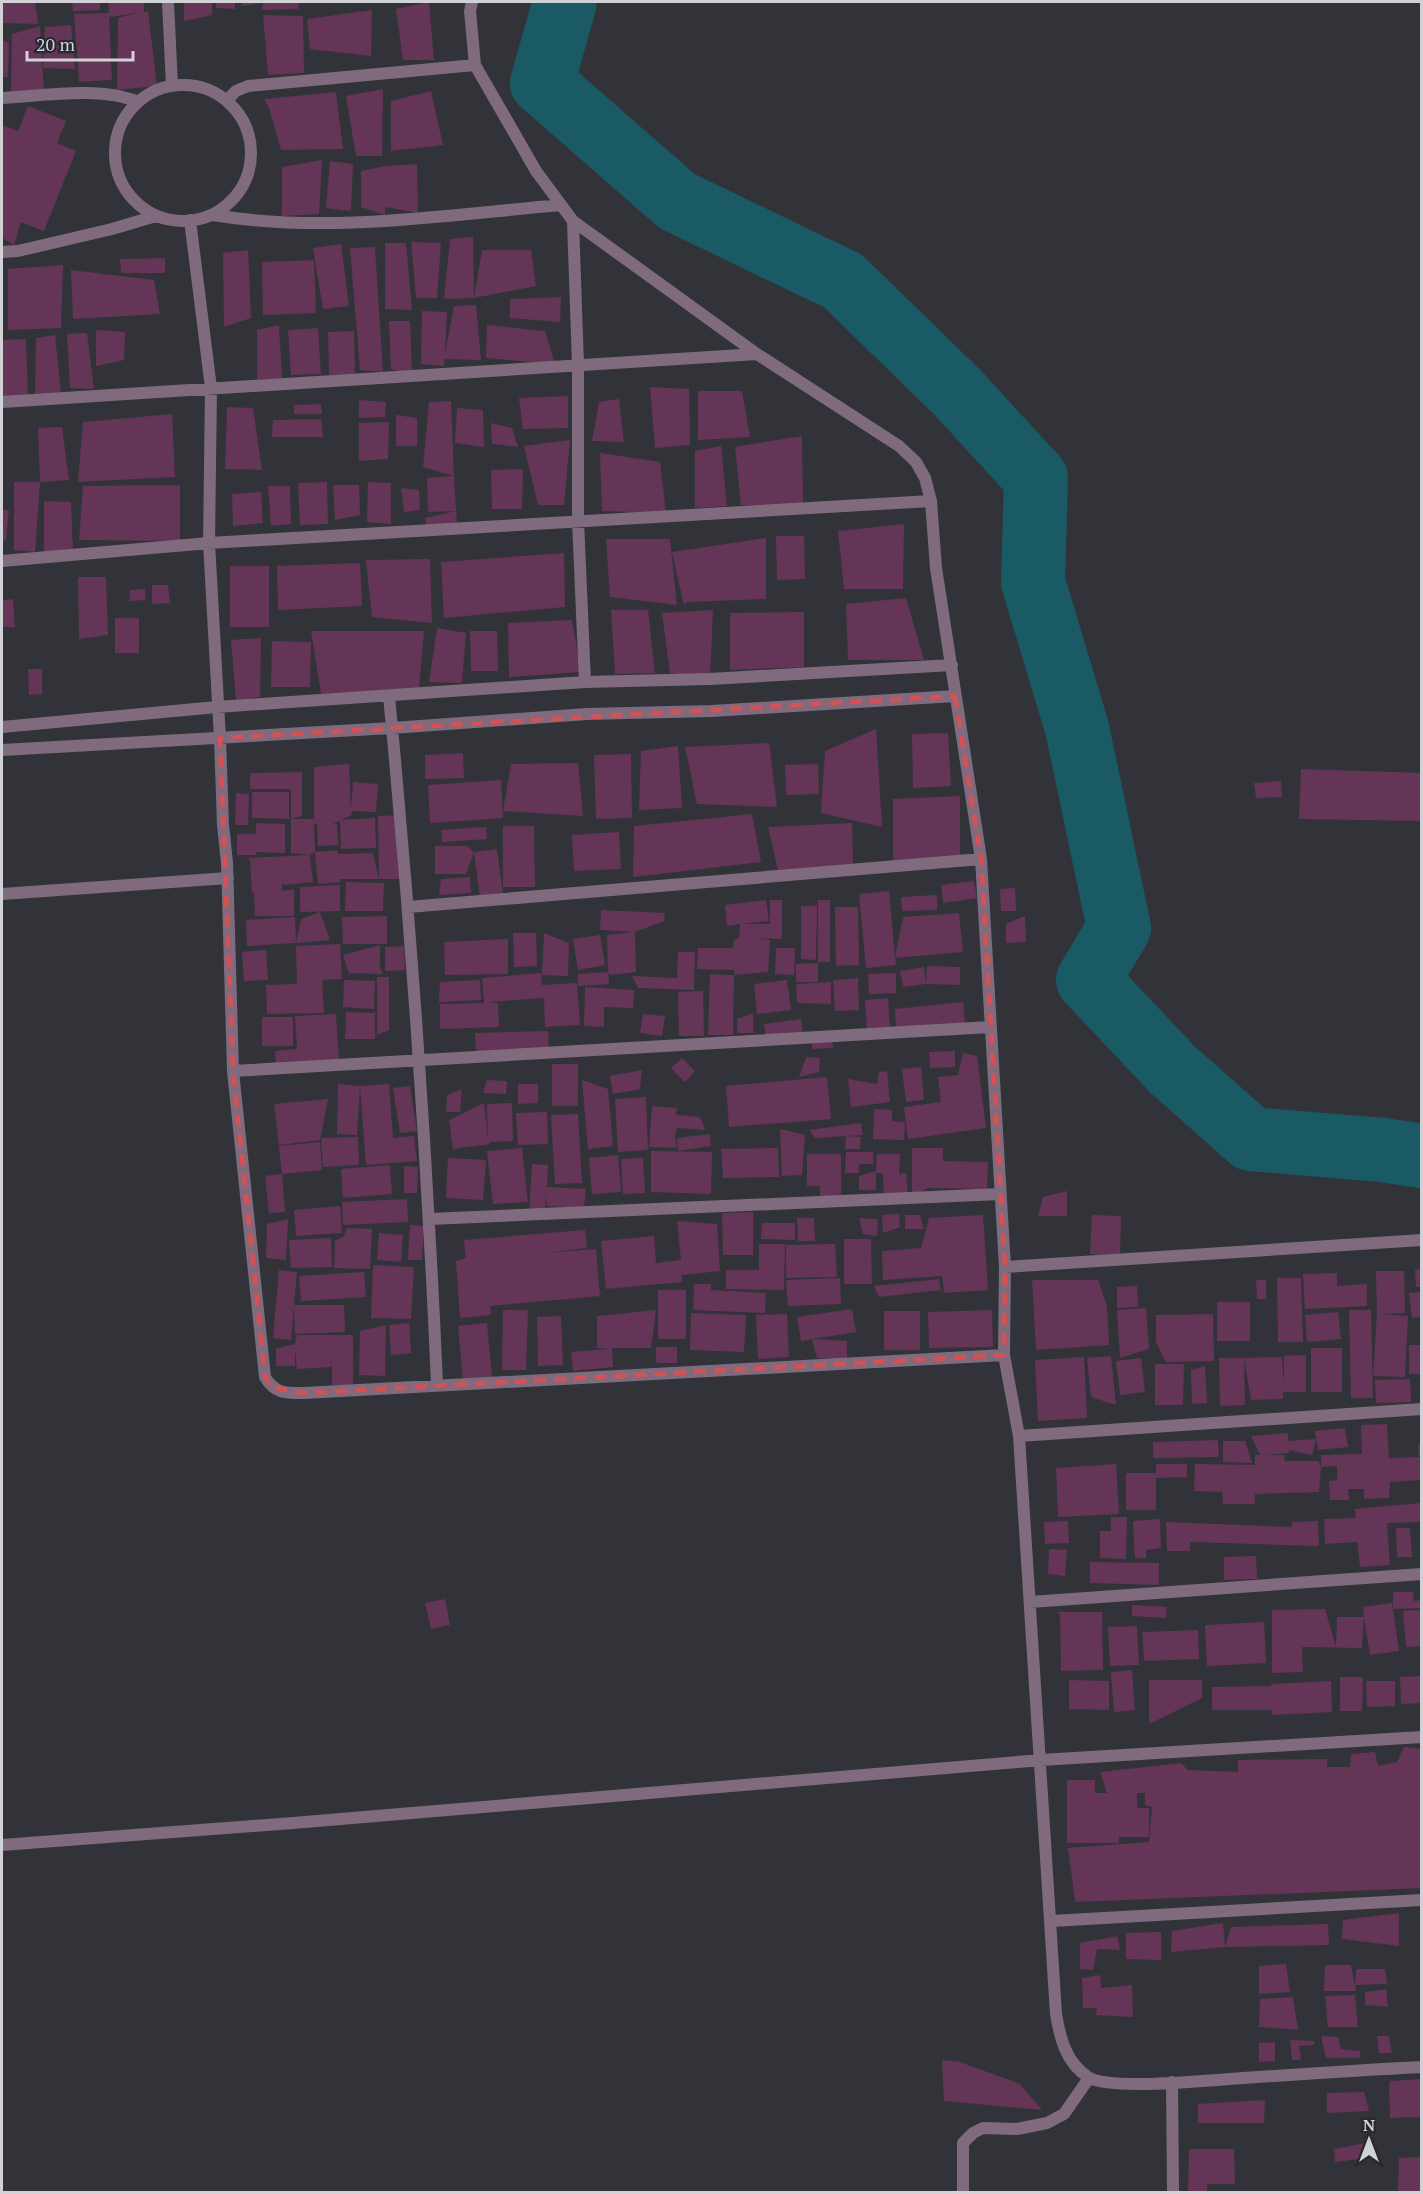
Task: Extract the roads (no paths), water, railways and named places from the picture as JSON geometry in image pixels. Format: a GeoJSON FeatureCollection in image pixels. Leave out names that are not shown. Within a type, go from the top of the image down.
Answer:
{"type":"FeatureCollection","features":[{"type":"Feature","properties":{"kind":"street"},"geometry":{"type":"LineString","coordinates":[[168,2],[172,86]]}},
{"type":"Feature","properties":{"kind":"street"},"geometry":{"type":"LineString","coordinates":[[472,2],[470,11],[475,65],[530,161],[573,221],[757,354],[899,446],[916,462],[925,478],[931,501],[936,567],[981,859],[1005,1267],[1004,1355],[1019,1436],[1056,2014],[1061,2040],[1073,2064],[1089,2078],[1115,2084],[1422,2067]]}},
{"type":"Feature","properties":{"kind":"street"},"geometry":{"type":"LineString","coordinates":[[227,100],[236,91],[248,86],[475,65]]}},
{"type":"Feature","properties":{"kind":"street"},"geometry":{"type":"LineString","coordinates":[[213,215],[229,204],[242,189],[250,171],[252,152],[249,133],[240,115],[227,100],[211,90],[192,85],[172,86],[154,92],[138,102],[125,117],[117,135],[115,154],[118,173],[126,191],[139,206],[156,216],[175,221],[213,215],[248,221],[305,224],[419,218],[561,205]]}},
{"type":"Feature","properties":{"kind":"street"},"geometry":{"type":"LineString","coordinates":[[2,98],[100,93],[125,97],[138,102]]}},
{"type":"Feature","properties":{"kind":"street"},"geometry":{"type":"LineString","coordinates":[[2,252],[18,251],[112,230],[156,216]]}},
{"type":"Feature","properties":{"kind":"street"},"geometry":{"type":"LineString","coordinates":[[190,220],[212,388],[208,543],[223,825],[228,878],[233,1071],[265,1377],[271,1387],[281,1392],[304,1393],[1004,1355]]}},
{"type":"Feature","properties":{"kind":"street"},"geometry":{"type":"LineString","coordinates":[[573,221],[578,365],[578,521],[585,682]]}},
{"type":"Feature","properties":{"kind":"street"},"geometry":{"type":"LineString","coordinates":[[2,402],[757,354]]}},
{"type":"Feature","properties":{"kind":"street"},"geometry":{"type":"LineString","coordinates":[[2,561],[208,543],[931,501]]}},
{"type":"Feature","properties":{"kind":"street"},"geometry":{"type":"LineString","coordinates":[[2,727],[217,707],[585,682],[710,679],[952,665]]}},
{"type":"Feature","properties":{"kind":"street"},"geometry":{"type":"LineString","coordinates":[[389,696],[419,1061],[430,1219],[437,1384]]}},
{"type":"Feature","properties":{"kind":"street"},"geometry":{"type":"LineString","coordinates":[[2,750],[392,728],[587,714],[712,711],[956,696]]}},
{"type":"Feature","properties":{"kind":"street"},"geometry":{"type":"LineString","coordinates":[[408,907],[981,859]]}},
{"type":"Feature","properties":{"kind":"street"},"geometry":{"type":"LineString","coordinates":[[2,894],[228,878]]}},
{"type":"Feature","properties":{"kind":"street"},"geometry":{"type":"LineString","coordinates":[[233,1071],[990,1028]]}},
{"type":"Feature","properties":{"kind":"street"},"geometry":{"type":"LineString","coordinates":[[430,1219],[1000,1194]]}},
{"type":"Feature","properties":{"kind":"street"},"geometry":{"type":"LineString","coordinates":[[1005,1267],[1422,1240]]}},
{"type":"Feature","properties":{"kind":"street"},"geometry":{"type":"LineString","coordinates":[[1019,1436],[1422,1409]]}},
{"type":"Feature","properties":{"kind":"street"},"geometry":{"type":"LineString","coordinates":[[1030,1602],[1422,1574]]}},
{"type":"Feature","properties":{"kind":"street"},"geometry":{"type":"LineString","coordinates":[[2,1845],[1041,1760],[1422,1737]]}},
{"type":"Feature","properties":{"kind":"street"},"geometry":{"type":"LineString","coordinates":[[1051,1921],[1422,1900]]}},
{"type":"Feature","properties":{"kind":"street"},"geometry":{"type":"LineString","coordinates":[[963,2193],[963,2143],[973,2133],[983,2128],[1017,2128],[1047,2123],[1064,2114],[1089,2078]]}},
{"type":"Feature","properties":{"kind":"street"},"geometry":{"type":"LineString","coordinates":[[1172,2082],[1173,2193]]}},
{"type":"Feature","properties":{"kind":"waterway"},"geometry":{"type":"LineString","coordinates":[[565,2],[542,83],[677,201],[843,281],[958,393],[1036,478],[1033,582],[1077,728],[1119,928],[1088,980],[1173,1070],[1251,1139],[1383,1150],[1422,1156]]}}]}
